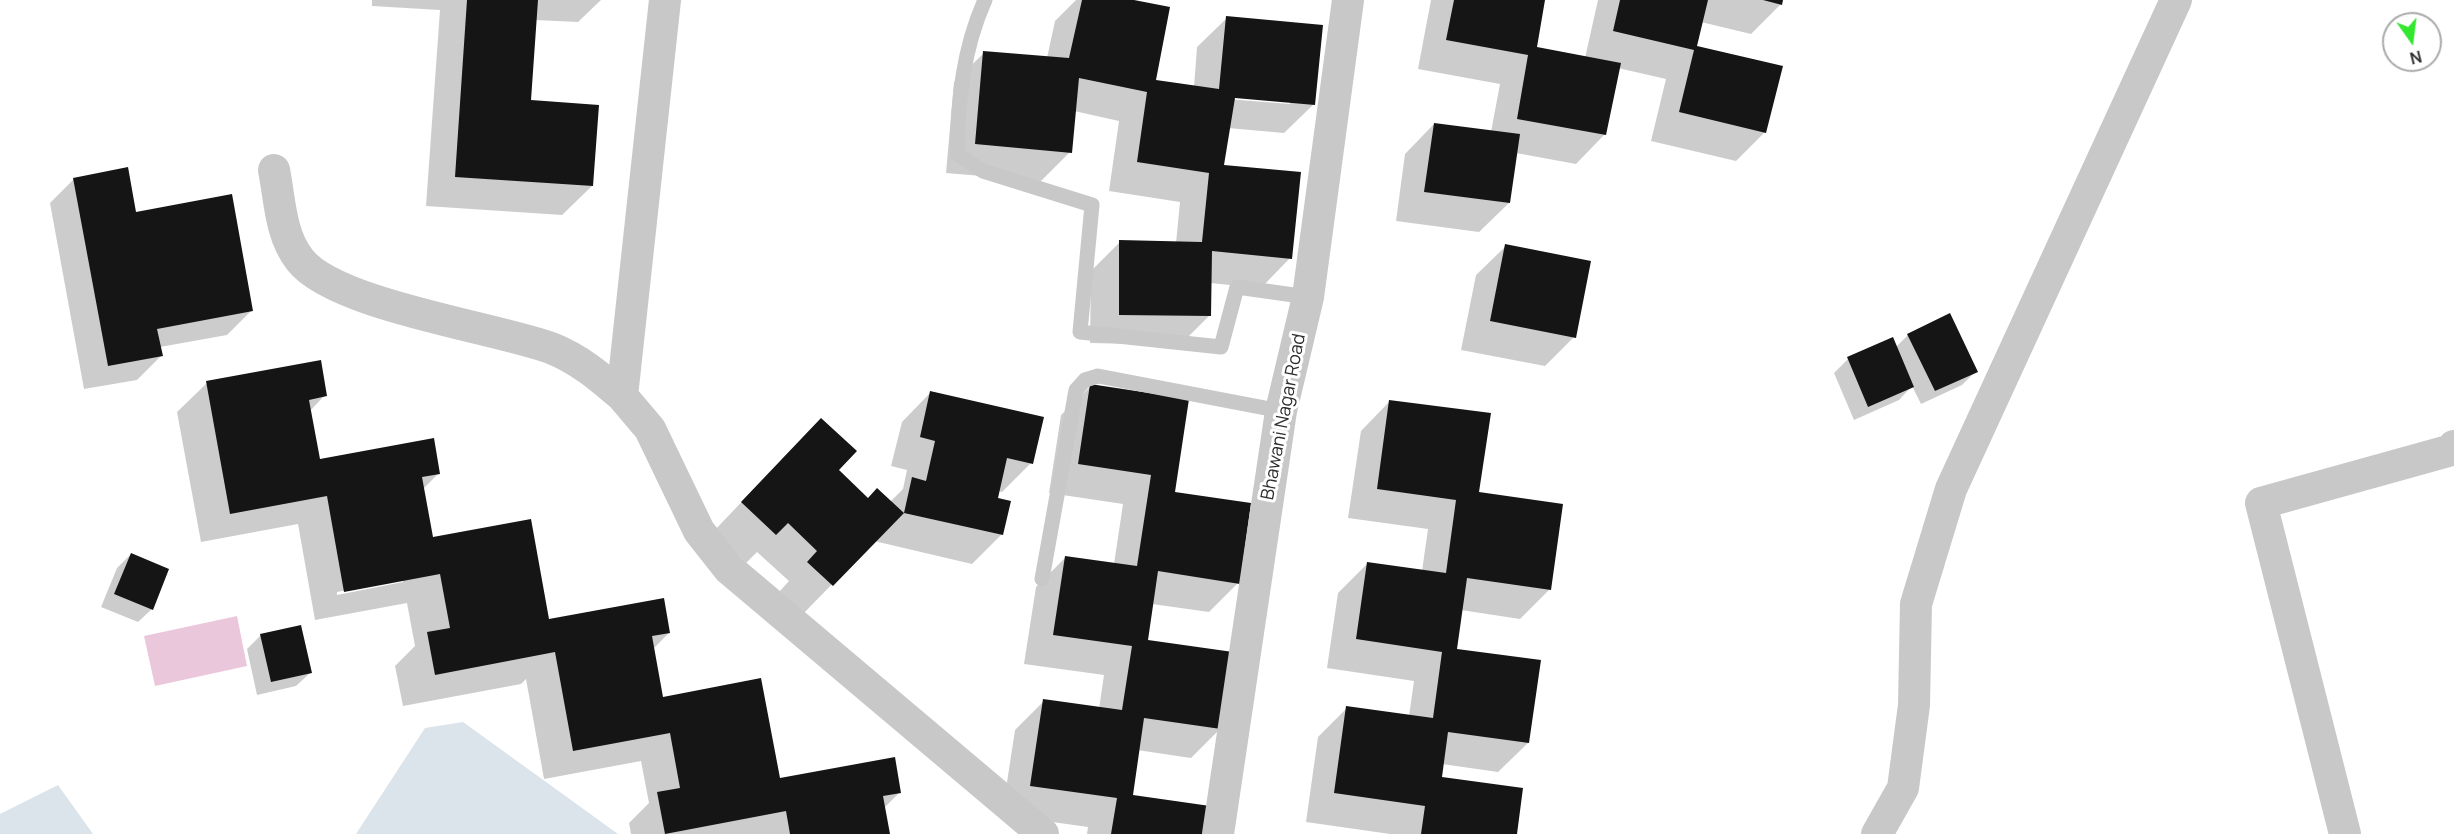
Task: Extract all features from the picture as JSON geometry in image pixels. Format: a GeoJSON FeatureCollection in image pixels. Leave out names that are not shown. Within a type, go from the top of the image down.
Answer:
{"type":"FeatureCollection","features":[{"type":"Feature","properties":{"kind":"street"},"geometry":{"type":"LineString","coordinates":[[622,396],[665,0]]}},
{"type":"Feature","properties":{"kind":"street","name":"Bhawani Nagar Road"},"geometry":{"type":"LineString","coordinates":[[1218,834],[1281,411],[1308,297],[1345,0]]}},
{"type":"Feature","properties":{"kind":"street"},"geometry":{"type":"LineString","coordinates":[[1876,834],[1903,788],[1914,705],[1916,604],[1951,489],[2176,0]]}},
{"type":"Feature","properties":{"kind":"street"},"geometry":{"type":"LineString","coordinates":[[274,170],[286,235],[300,261],[331,284],[375,300],[552,349],[590,368],[622,396],[650,429],[699,531],[729,569],[1043,834]]}},
{"type":"Feature","properties":{"kind":"street"},"geometry":{"type":"LineString","coordinates":[[2345,834],[2260,503],[2452,450],[2454,446]]}},
{"type":"Feature","properties":{"kind":"lane"},"geometry":{"type":"LineString","coordinates":[[985,0],[971,31],[958,102],[957,154],[983,171],[1092,205],[1080,332],[1221,347],[1237,287],[1308,297]]}},
{"type":"Feature","properties":{"kind":"lane"},"geometry":{"type":"LineString","coordinates":[[1042,579],[1076,390],[1085,381],[1098,376],[1281,411]]}},
{"type":"Feature","properties":{"kind":"shaded area"},"geometry":{"type":"Polygon","coordinates":[[[237,616],[247,666],[155,686],[144,636],[237,616]]]}},
{"type":"Feature","properties":{"kind":"shaded area"},"geometry":{"type":"Polygon","coordinates":[[[463,722],[618,834],[356,834],[425,728],[463,722]]]}},
{"type":"Feature","properties":{"kind":"shaded area"},"geometry":{"type":"Polygon","coordinates":[[[58,785],[93,834],[0,834],[0,814],[58,785]]]}},
{"type":"Feature","properties":{"kind":"building"},"geometry":{"type":"Polygon","coordinates":[[[467,0],[538,0],[531,100],[599,105],[593,186],[455,177],[467,0]]]}},
{"type":"Feature","properties":{"kind":"building"},"geometry":{"type":"Polygon","coordinates":[[[1082,0],[1134,0],[1170,7],[1156,80],[1219,89],[1226,16],[1323,25],[1315,105],[1235,98],[1224,165],[1301,172],[1292,259],[1212,251],[1211,316],[1119,315],[1119,240],[1202,242],[1209,173],[1137,162],[1147,92],[1079,78],[1072,153],[975,144],[983,51],[1069,58],[1082,0]]]}},
{"type":"Feature","properties":{"kind":"building"},"geometry":{"type":"Polygon","coordinates":[[[1454,0],[1545,0],[1537,47],[1621,63],[1606,135],[1517,119],[1528,55],[1446,40],[1454,0]]]}},
{"type":"Feature","properties":{"kind":"building"},"geometry":{"type":"Polygon","coordinates":[[[1620,0],[1708,0],[1697,46],[1783,66],[1766,133],[1679,112],[1694,50],[1613,31],[1620,0]]]}},
{"type":"Feature","properties":{"kind":"building"},"geometry":{"type":"Polygon","coordinates":[[[1763,0],[1783,0],[1782,5],[1763,0]]]}},
{"type":"Feature","properties":{"kind":"building"},"geometry":{"type":"Polygon","coordinates":[[[1434,123],[1520,134],[1510,203],[1424,192],[1434,123]]]}},
{"type":"Feature","properties":{"kind":"building"},"geometry":{"type":"Polygon","coordinates":[[[128,167],[136,212],[232,194],[253,311],[157,329],[163,356],[108,366],[73,178],[128,167]]]}},
{"type":"Feature","properties":{"kind":"building"},"geometry":{"type":"Polygon","coordinates":[[[1505,244],[1591,261],[1576,338],[1490,321],[1505,244]]]}},
{"type":"Feature","properties":{"kind":"building"},"geometry":{"type":"Polygon","coordinates":[[[1950,313],[1978,372],[1935,391],[1907,334],[1950,313]]]}},
{"type":"Feature","properties":{"kind":"building"},"geometry":{"type":"Polygon","coordinates":[[[1893,337],[1914,387],[1868,407],[1847,357],[1893,337]]]}},
{"type":"Feature","properties":{"kind":"building"},"geometry":{"type":"Polygon","coordinates":[[[321,360],[327,396],[309,400],[320,459],[434,438],[440,474],[422,477],[433,537],[531,519],[549,619],[664,598],[670,633],[652,636],[663,697],[761,678],[780,778],[895,757],[901,793],[883,796],[890,834],[790,834],[786,811],[665,834],[657,792],[680,788],[670,733],[573,751],[555,652],[435,675],[427,632],[450,628],[440,574],[344,592],[327,496],[230,514],[206,381],[321,360]]]}},
{"type":"Feature","properties":{"kind":"building"},"geometry":{"type":"Polygon","coordinates":[[[1090,384],[1189,399],[1175,492],[1251,503],[1240,584],[1158,571],[1148,640],[1233,652],[1221,729],[1144,718],[1133,795],[1210,806],[1206,834],[1111,834],[1117,798],[1030,786],[1043,699],[1122,710],[1132,646],[1053,635],[1065,556],[1137,566],[1151,475],[1078,464],[1090,384]]]}},
{"type":"Feature","properties":{"kind":"building"},"geometry":{"type":"Polygon","coordinates":[[[930,391],[1044,417],[1033,464],[1007,458],[998,498],[1011,501],[1003,535],[904,513],[912,477],[926,481],[935,441],[920,437],[930,391]]]}},
{"type":"Feature","properties":{"kind":"building"},"geometry":{"type":"Polygon","coordinates":[[[1389,400],[1491,413],[1479,492],[1563,504],[1551,590],[1467,578],[1457,649],[1541,660],[1529,743],[1448,732],[1442,777],[1523,788],[1517,834],[1421,834],[1425,806],[1334,793],[1346,706],[1433,718],[1442,652],[1356,639],[1367,562],[1446,573],[1456,500],[1377,489],[1389,400]]]}},
{"type":"Feature","properties":{"kind":"building"},"geometry":{"type":"Polygon","coordinates":[[[821,418],[857,451],[839,470],[868,498],[877,488],[904,513],[833,586],[807,562],[817,551],[788,523],[776,535],[741,502],[821,418]]]}},
{"type":"Feature","properties":{"kind":"building"},"geometry":{"type":"Polygon","coordinates":[[[131,553],[169,569],[153,610],[114,594],[131,553]]]}},
{"type":"Feature","properties":{"kind":"building"},"geometry":{"type":"Polygon","coordinates":[[[301,625],[312,673],[271,682],[260,634],[301,625]]]}}]}
